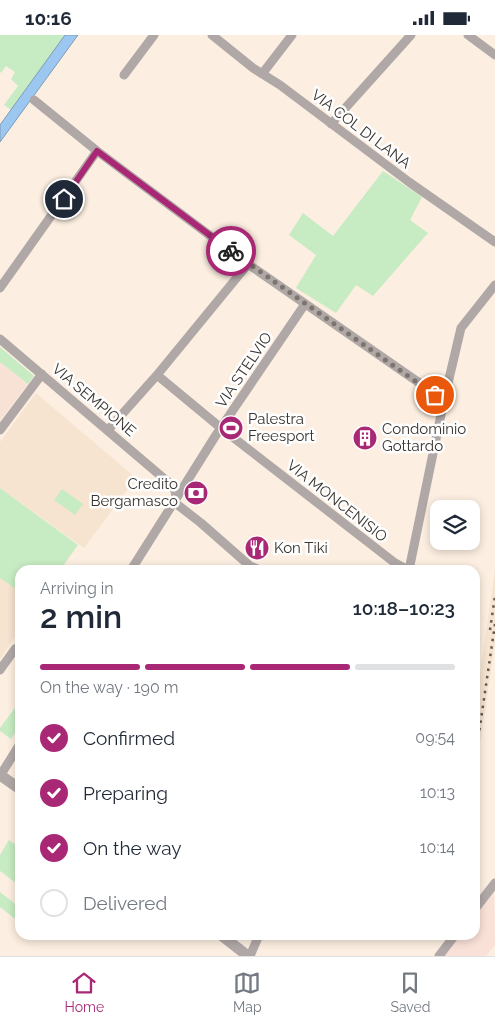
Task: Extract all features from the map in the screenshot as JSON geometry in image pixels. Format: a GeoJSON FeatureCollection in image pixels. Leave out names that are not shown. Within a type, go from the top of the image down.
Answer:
{"type":"FeatureCollection","features":[{"type":"Feature","properties":{"kind":"street"},"geometry":{"type":"LineString","coordinates":[[124,75],[154,35]]}},
{"type":"Feature","properties":{"kind":"street","name":"VIA COL DI LANA"},"geometry":{"type":"LineString","coordinates":[[212,35],[409,183],[495,242]]}},
{"type":"Feature","properties":{"kind":"street"},"geometry":{"type":"LineString","coordinates":[[262,74],[292,35]]}},
{"type":"Feature","properties":{"kind":"street"},"geometry":{"type":"LineString","coordinates":[[331,124],[411,35]]}},
{"type":"Feature","properties":{"kind":"street"},"geometry":{"type":"LineString","coordinates":[[468,35],[495,55]]}},
{"type":"Feature","properties":{"kind":"street"},"geometry":{"type":"LineString","coordinates":[[34,100],[97,151],[248,264],[444,400]]}},
{"type":"Feature","properties":{"kind":"street"},"geometry":{"type":"LineString","coordinates":[[0,288],[97,151]]}},
{"type":"Feature","properties":{"kind":"street"},"geometry":{"type":"LineString","coordinates":[[108,430],[157,375],[248,264]]}},
{"type":"Feature","properties":{"kind":"street"},"geometry":{"type":"LineString","coordinates":[[409,565],[461,329],[495,285]]}},
{"type":"Feature","properties":{"kind":"street","name":"VIA STELVIO"},"geometry":{"type":"LineString","coordinates":[[134,565],[221,428],[305,304]]}},
{"type":"Feature","properties":{"kind":"street","name":"VIA SEMPIONE"},"geometry":{"type":"LineString","coordinates":[[0,339],[170,484],[176,492],[174,502]]}},
{"type":"Feature","properties":{"kind":"street"},"geometry":{"type":"LineString","coordinates":[[0,430],[42,374]]}},
{"type":"Feature","properties":{"kind":"street","name":"VIA MONCENISIO"},"geometry":{"type":"LineString","coordinates":[[157,375],[221,428],[399,565]]}},
{"type":"Feature","properties":{"kind":"street"},"geometry":{"type":"LineString","coordinates":[[174,502],[201,523],[248,565]]}},
{"type":"Feature","properties":{"kind":"street"},"geometry":{"type":"LineString","coordinates":[[0,670],[15,649]]}},
{"type":"Feature","properties":{"kind":"street"},"geometry":{"type":"LineString","coordinates":[[15,752],[0,775],[15,786]]}},
{"type":"Feature","properties":{"kind":"street"},"geometry":{"type":"LineString","coordinates":[[480,902],[495,883]]}},
{"type":"Feature","properties":{"kind":"street"},"geometry":{"type":"LineString","coordinates":[[228,940],[249,956],[257,940]]}},
{"type":"Feature","properties":{"kind":"street"},"geometry":{"type":"LineString","coordinates":[[439,956],[451,940]]}},
{"type":"Feature","properties":{"kind":"shaded area"},"geometry":{"type":"Polygon","coordinates":[[[0,362],[28,384],[0,421],[0,362]]]}},
{"type":"Feature","properties":{"kind":"shaded area"},"geometry":{"type":"Polygon","coordinates":[[[36,393],[136,478],[84,548],[0,488],[0,442],[36,393]]]}},
{"type":"Feature","properties":{"kind":"shaded area"},"geometry":{"type":"Polygon","coordinates":[[[495,570],[495,643],[480,744],[480,674],[495,570]]]}},
{"type":"Feature","properties":{"kind":"shaded area"},"geometry":{"type":"Polygon","coordinates":[[[0,578],[15,588],[15,637],[0,660],[0,578]]]}},
{"type":"Feature","properties":{"kind":"shaded area"},"geometry":{"type":"Polygon","coordinates":[[[494,891],[495,945],[486,956],[442,956],[455,940],[480,940],[480,909],[494,891]]]}},
{"type":"Feature","properties":{"kind":"green space"},"geometry":{"type":"Polygon","coordinates":[[[0,35],[65,35],[11,110],[4,105],[18,86],[11,79],[15,72],[6,66],[0,72],[0,35]]]}},
{"type":"Feature","properties":{"kind":"green space"},"geometry":{"type":"Polygon","coordinates":[[[383,171],[422,197],[410,220],[428,233],[373,296],[356,285],[336,313],[296,288],[316,255],[289,235],[303,213],[333,236],[383,171]]]}},
{"type":"Feature","properties":{"kind":"green space"},"geometry":{"type":"Polygon","coordinates":[[[0,347],[34,376],[28,384],[0,362],[0,347]]]}},
{"type":"Feature","properties":{"kind":"green space"},"geometry":{"type":"Polygon","coordinates":[[[0,488],[78,545],[64,565],[15,565],[15,588],[0,578],[0,488]]]}},
{"type":"Feature","properties":{"kind":"green space"},"geometry":{"type":"Polygon","coordinates":[[[62,489],[83,504],[75,515],[54,500],[62,489]]]}},
{"type":"Feature","properties":{"kind":"green space"},"geometry":{"type":"Polygon","coordinates":[[[15,708],[15,733],[11,739],[0,731],[0,728],[15,708]]]}},
{"type":"Feature","properties":{"kind":"green space"},"geometry":{"type":"Polygon","coordinates":[[[9,840],[15,844],[15,882],[0,871],[0,855],[9,840]]]}},
{"type":"Feature","properties":{"kind":"green space"},"geometry":{"type":"Polygon","coordinates":[[[0,892],[15,904],[15,919],[0,907],[0,892]]]}},
{"type":"Feature","properties":{"kind":"water"},"geometry":{"type":"Polygon","coordinates":[[[65,35],[78,35],[0,142],[0,125],[65,35]]]}},
{"type":"Feature","properties":{"kind":"railway"},"geometry":{"type":"LineString","coordinates":[[490,630],[495,596]]}},
{"type":"Feature","properties":{"kind":"railway"},"geometry":{"type":"LineString","coordinates":[[480,726],[495,624]]}},
{"type":"Feature","properties":{"kind":"way so far"},"geometry":{"type":"LineString","coordinates":[[231,251],[435,395]]}},
{"type":"Feature","properties":{"kind":"place","name":"Palestra Freesport"},"geometry":{"type":"Point","coordinates":[231,428]}},
{"type":"Feature","properties":{"kind":"place","name":"Condominio Gottardo"},"geometry":{"type":"Point","coordinates":[365,438]}},
{"type":"Feature","properties":{"kind":"place","name":"Credito Bergamasco"},"geometry":{"type":"Point","coordinates":[196,493]}},
{"type":"Feature","properties":{"kind":"place","name":"Kon Tiki"},"geometry":{"type":"Point","coordinates":[257,548]}},
{"type":"Feature","properties":{"kind":"route"},"geometry":{"type":"LineString","coordinates":[[64,199],[97,151],[231,251]]}}]}
